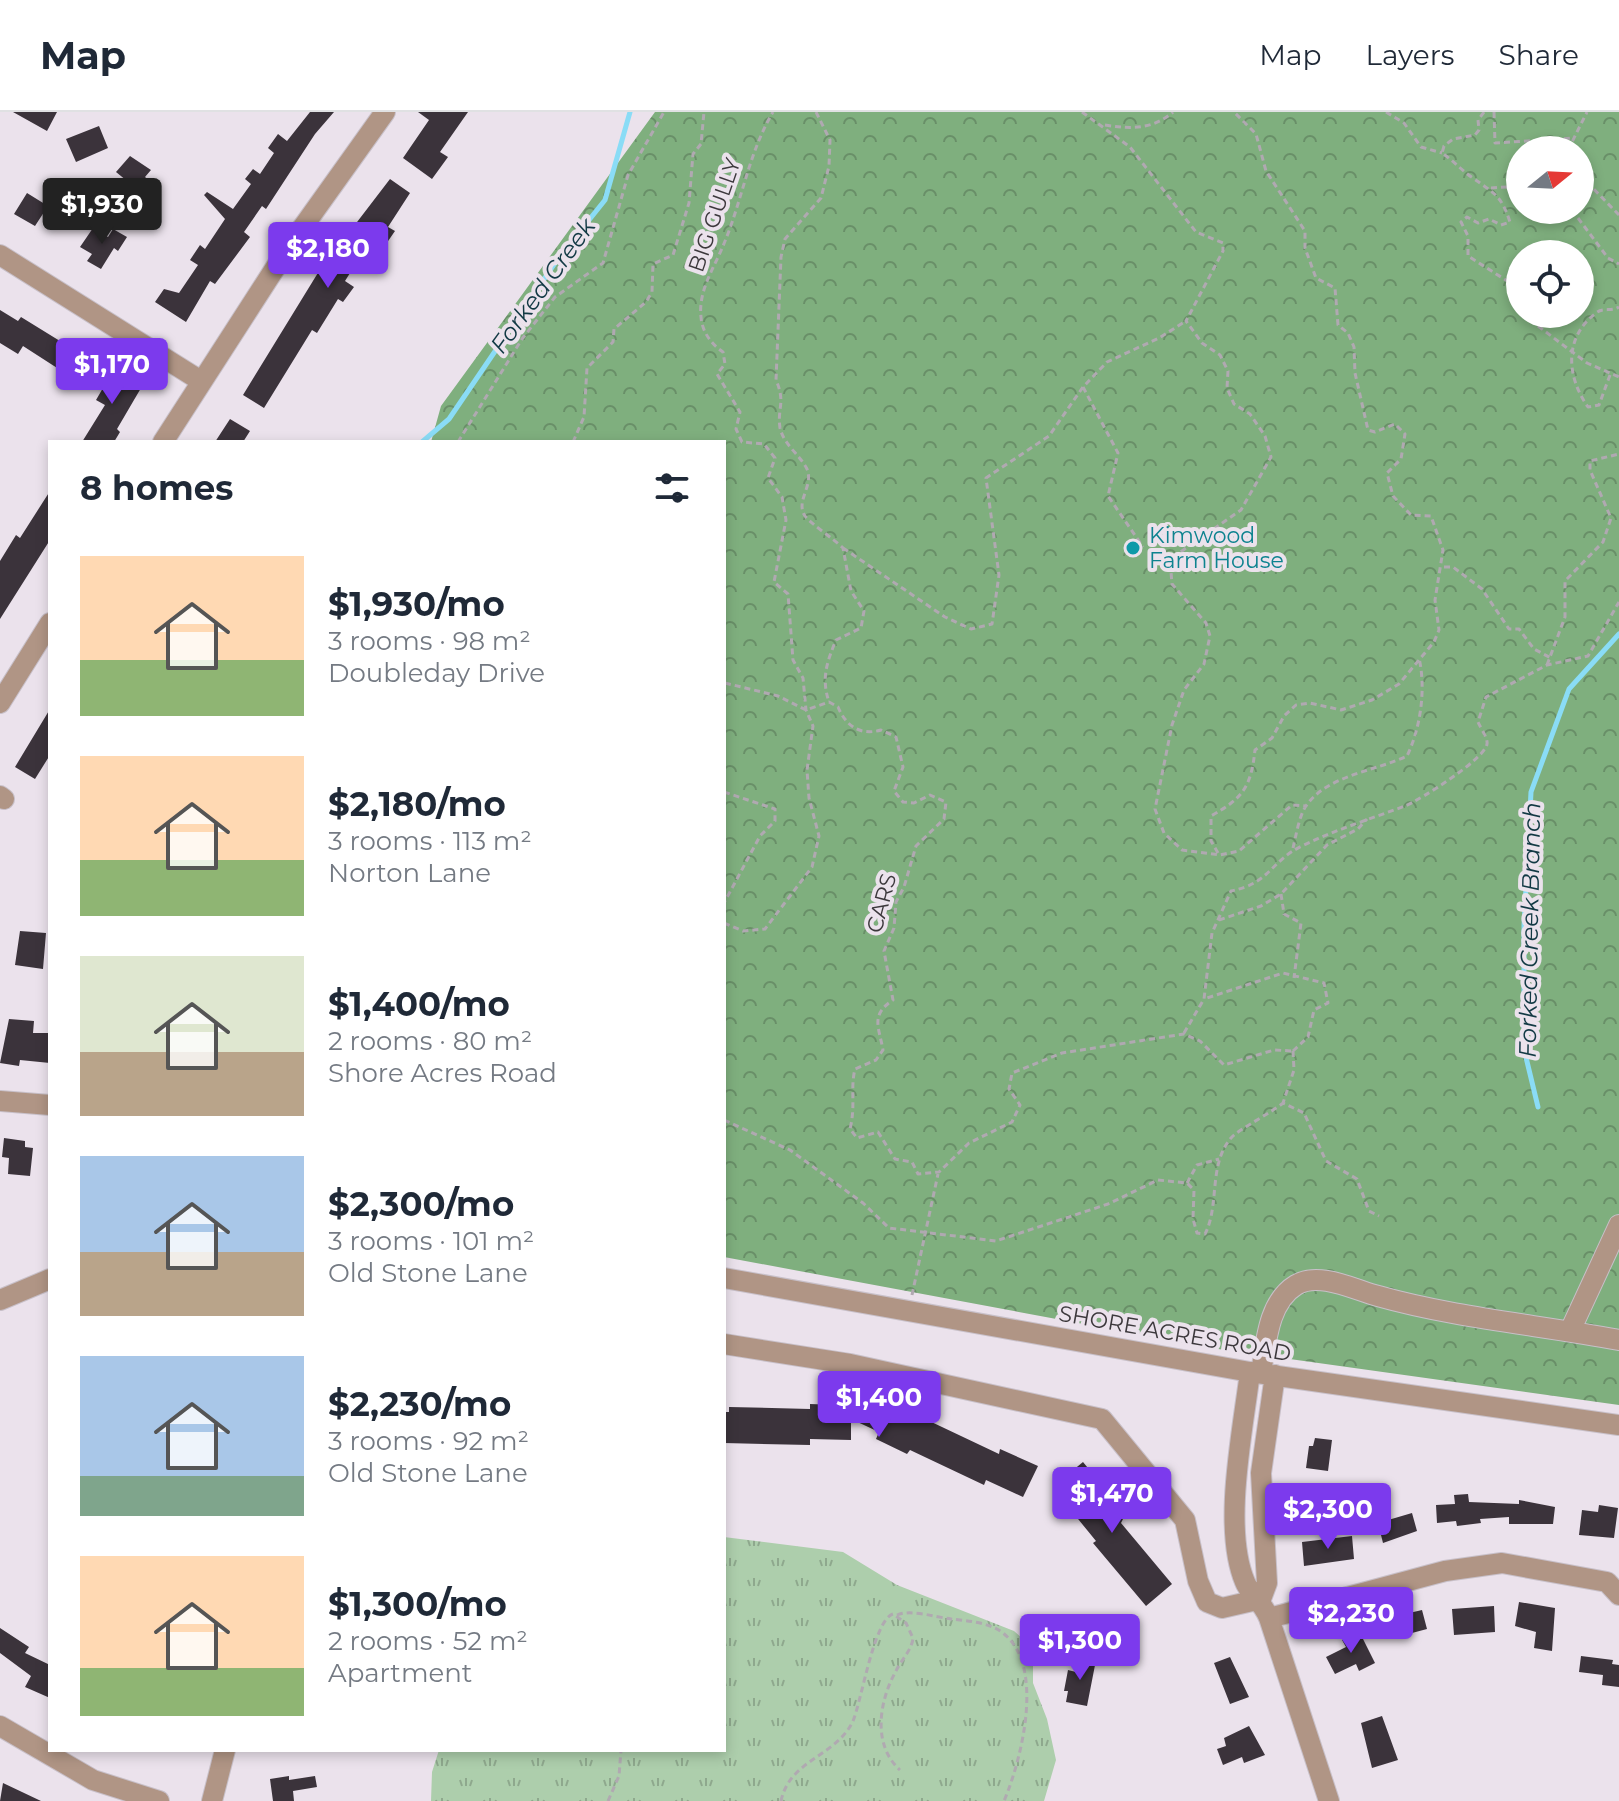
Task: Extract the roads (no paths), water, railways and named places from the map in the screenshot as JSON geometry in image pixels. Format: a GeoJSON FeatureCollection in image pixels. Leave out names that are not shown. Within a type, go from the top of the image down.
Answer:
{"type":"FeatureCollection","features":[{"type":"Feature","properties":{"kind":"street"},"geometry":{"type":"LineString","coordinates":[[164,440],[297,234],[385,112]]}},
{"type":"Feature","properties":{"kind":"street"},"geometry":{"type":"LineString","coordinates":[[0,255],[201,381]]}},
{"type":"Feature","properties":{"kind":"street"},"geometry":{"type":"LineString","coordinates":[[0,703],[48,626]]}},
{"type":"Feature","properties":{"kind":"street"},"geometry":{"type":"LineString","coordinates":[[0,1101],[48,1105]]}},
{"type":"Feature","properties":{"kind":"street"},"geometry":{"type":"LineString","coordinates":[[1570,1331],[1619,1225]]}},
{"type":"Feature","properties":{"kind":"street","name":"SHORE ACRES ROAD"},"geometry":{"type":"LineString","coordinates":[[726,1278],[1262,1373],[1619,1425]]}},
{"type":"Feature","properties":{"kind":"street"},"geometry":{"type":"LineString","coordinates":[[0,1300],[48,1280]]}},
{"type":"Feature","properties":{"kind":"street"},"geometry":{"type":"LineString","coordinates":[[1329,1801],[1265,1608],[1246,1584],[1237,1540],[1236,1487],[1277,1302],[1296,1285],[1310,1280],[1332,1282],[1382,1297],[1619,1340]]}},
{"type":"Feature","properties":{"kind":"street"},"geometry":{"type":"LineString","coordinates":[[726,1344],[850,1364],[1102,1419],[1185,1520],[1198,1581],[1207,1602],[1231,1607],[1265,1608],[1445,1571],[1502,1563],[1607,1582],[1619,1595]]}},
{"type":"Feature","properties":{"kind":"street"},"geometry":{"type":"LineString","coordinates":[[0,1726],[93,1780],[159,1801]]}},
{"type":"Feature","properties":{"kind":"street"},"geometry":{"type":"LineString","coordinates":[[212,1801],[224,1752]]}},
{"type":"Feature","properties":{"kind":"waterway","name":"Forked Creek"},"geometry":{"type":"LineString","coordinates":[[424,440],[449,419],[557,260],[605,200],[630,112]]}},
{"type":"Feature","properties":{"kind":"waterway","name":"Forked Creek Branch"},"geometry":{"type":"LineString","coordinates":[[1538,1107],[1524,1049],[1524,925],[1531,792],[1569,689],[1619,634]]}},
{"type":"Feature","properties":{"kind":"place","name":"Kimwood Farm House"},"geometry":{"type":"Point","coordinates":[1133,548]}}]}
